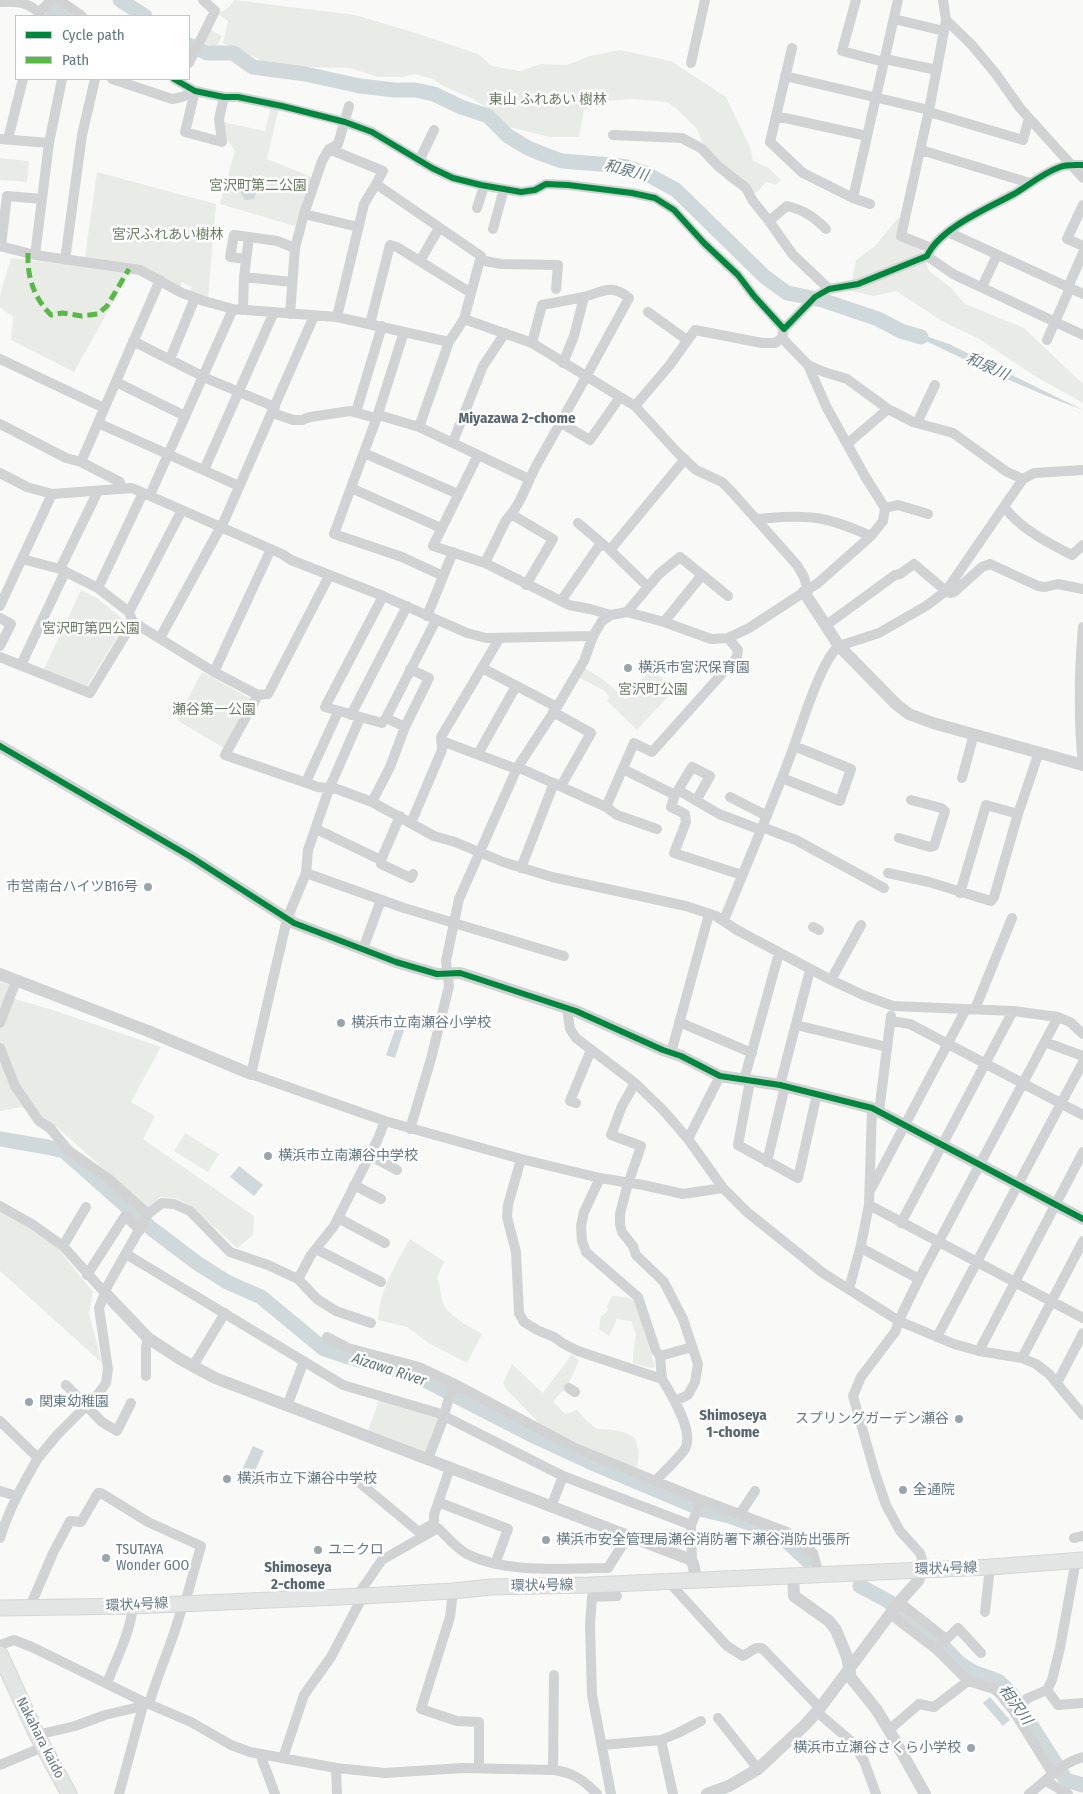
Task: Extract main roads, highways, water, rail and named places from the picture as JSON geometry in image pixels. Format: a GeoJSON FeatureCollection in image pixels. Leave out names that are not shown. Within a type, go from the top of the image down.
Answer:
{"type":"FeatureCollection","features":[{"type":"Feature","properties":{"kind":"main road","name":"環状4号線"},"geometry":{"type":"LineString","coordinates":[[2,1605],[29,1609],[133,1606],[360,1596],[490,1587],[590,1585],[990,1567],[1079,1560]]}},
{"type":"Feature","properties":{"kind":"main road","name":"Nakahara kaido"},"geometry":{"type":"LineString","coordinates":[[0,1654],[58,1794]]}},
{"type":"Feature","properties":{"kind":"main road","name":"Nakahara kaido"},"geometry":{"type":"LineString","coordinates":[[0,1680],[69,1794]]}},
{"type":"Feature","properties":{"kind":"water"},"geometry":{"type":"Polygon","coordinates":[[[53,3],[56,3],[72,15],[45,15],[53,3]]]}},
{"type":"Feature","properties":{"kind":"water"},"geometry":{"type":"Polygon","coordinates":[[[247,178],[256,193],[254,199],[245,200],[237,186],[241,179],[247,178]]]}},
{"type":"Feature","properties":{"kind":"water"},"geometry":{"type":"Polygon","coordinates":[[[901,331],[915,332],[949,344],[1083,410],[1025,387],[927,341],[901,331]]]}},
{"type":"Feature","properties":{"kind":"water"},"geometry":{"type":"Polygon","coordinates":[[[396,1027],[404,1030],[395,1058],[386,1055],[396,1027]]]}},
{"type":"Feature","properties":{"kind":"water"},"geometry":{"type":"Polygon","coordinates":[[[239,1166],[263,1185],[254,1196],[230,1177],[239,1166]]]}},
{"type":"Feature","properties":{"kind":"water"},"geometry":{"type":"Polygon","coordinates":[[[253,1446],[264,1451],[252,1477],[241,1472],[253,1446]]]}},
{"type":"Feature","properties":{"kind":"water"},"geometry":{"type":"Polygon","coordinates":[[[990,1697],[1010,1720],[1003,1726],[983,1703],[990,1697]]]}},
{"type":"Feature","properties":{"kind":"waterway","name":"和泉川"},"geometry":{"type":"LineString","coordinates":[[120,0],[143,15]]}},
{"type":"Feature","properties":{"kind":"waterway","name":"和泉川"},"geometry":{"type":"LineString","coordinates":[[190,45],[207,53],[233,53],[253,67],[305,74],[360,86],[394,90],[415,90],[434,94],[461,107],[488,116],[508,136],[528,148],[545,155],[562,161],[627,167],[645,173],[676,190],[765,277],[787,293],[822,300],[878,319],[901,331],[921,337]]}},
{"type":"Feature","properties":{"kind":"waterway","name":"Aizawa River"},"geometry":{"type":"LineString","coordinates":[[0,1139],[64,1151],[152,1229],[197,1263],[227,1282],[261,1297],[324,1349],[417,1376],[536,1437],[590,1462],[704,1510],[729,1516],[781,1536],[807,1560]]}},
{"type":"Feature","properties":{"kind":"waterway","name":"相沢川"},"geometry":{"type":"LineString","coordinates":[[860,1586],[888,1601],[936,1639],[960,1664],[973,1672],[998,1681],[1010,1692],[1066,1780],[1083,1785]]}},
{"type":"Feature","properties":{"kind":"place","name":"横浜市宮沢保育園"},"geometry":{"type":"Point","coordinates":[628,668]}},
{"type":"Feature","properties":{"kind":"place","name":"市営南台ハイツB16号"},"geometry":{"type":"Point","coordinates":[148,887]}},
{"type":"Feature","properties":{"kind":"place","name":"横浜市立南瀬谷小学校"},"geometry":{"type":"Point","coordinates":[341,1023]}},
{"type":"Feature","properties":{"kind":"place","name":"横浜市立南瀬谷中学校"},"geometry":{"type":"Point","coordinates":[268,1156]}},
{"type":"Feature","properties":{"kind":"place","name":"関東幼稚園"},"geometry":{"type":"Point","coordinates":[29,1402]}},
{"type":"Feature","properties":{"kind":"place","name":"スプリングガーデン瀬谷"},"geometry":{"type":"Point","coordinates":[959,1419]}},
{"type":"Feature","properties":{"kind":"place","name":"横浜市立下瀬谷中学校"},"geometry":{"type":"Point","coordinates":[227,1479]}},
{"type":"Feature","properties":{"kind":"place","name":"全通院"},"geometry":{"type":"Point","coordinates":[903,1490]}},
{"type":"Feature","properties":{"kind":"place","name":"横浜市安全管理局瀬谷消防署下瀬谷消防出張所"},"geometry":{"type":"Point","coordinates":[546,1540]}},
{"type":"Feature","properties":{"kind":"place","name":"ユニクロ"},"geometry":{"type":"Point","coordinates":[318,1550]}},
{"type":"Feature","properties":{"kind":"place","name":"TSUTAYA Wonder GOO"},"geometry":{"type":"Point","coordinates":[106,1558]}},
{"type":"Feature","properties":{"kind":"place","name":"横浜市立瀬谷さくら小学校"},"geometry":{"type":"Point","coordinates":[971,1748]}},
{"type":"Feature","properties":{"kind":"district","name":"Miyazawa 2-chome"},"geometry":{"type":"Point","coordinates":[517,419]}},
{"type":"Feature","properties":{"kind":"district","name":"Shimoseya 1-chome"},"geometry":{"type":"Point","coordinates":[733,1424]}},
{"type":"Feature","properties":{"kind":"district","name":"Shimoseya 2-chome"},"geometry":{"type":"Point","coordinates":[298,1576]}},
{"type":"Feature","properties":{"kind":"park label","name":"東山 ふれあい 樹林"},"geometry":{"type":"Point","coordinates":[548,100]}},
{"type":"Feature","properties":{"kind":"park label","name":"宮沢町第二公園"},"geometry":{"type":"Point","coordinates":[258,186]}},
{"type":"Feature","properties":{"kind":"park label","name":"宮沢ふれあい樹林"},"geometry":{"type":"Point","coordinates":[168,235]}},
{"type":"Feature","properties":{"kind":"park label","name":"宮沢町第四公園"},"geometry":{"type":"Point","coordinates":[91,629]}},
{"type":"Feature","properties":{"kind":"park label","name":"宮沢町公園"},"geometry":{"type":"Point","coordinates":[653,690]}},
{"type":"Feature","properties":{"kind":"park label","name":"瀬谷第一公園"},"geometry":{"type":"Point","coordinates":[214,710]}}]}
